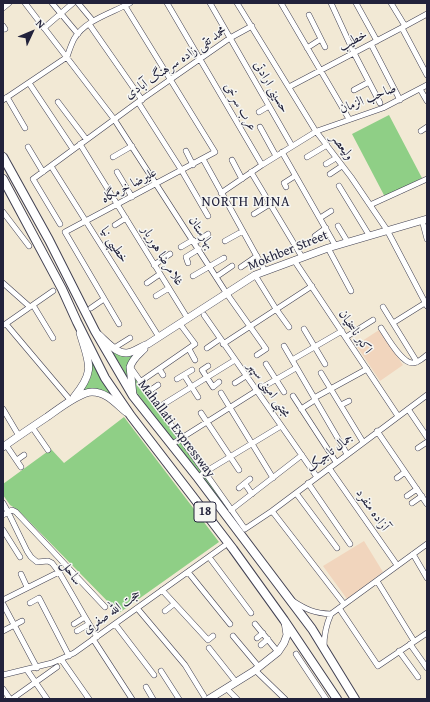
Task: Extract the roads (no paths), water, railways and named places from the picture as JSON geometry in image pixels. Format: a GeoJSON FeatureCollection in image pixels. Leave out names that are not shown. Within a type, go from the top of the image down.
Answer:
{"type":"FeatureCollection","features":[{"type":"Feature","properties":{"kind":"highway","name":"Mahallati Expressway"},"geometry":{"type":"LineString","coordinates":[[3,157],[49,240],[95,331],[134,396],[172,444],[202,475],[312,629],[355,699]]}},
{"type":"Feature","properties":{"kind":"highway","name":"Mahallati Expressway"},"geometry":{"type":"LineString","coordinates":[[3,179],[62,289],[106,378],[131,416],[233,549],[284,620],[337,699]]}},
{"type":"Feature","properties":{"kind":"main road","name":"Mokhber Street"},"geometry":{"type":"LineString","coordinates":[[148,344],[255,275],[347,241],[425,219]]}},
{"type":"Feature","properties":{"kind":"main road"},"geometry":{"type":"LineString","coordinates":[[71,400],[82,388],[88,376],[89,368],[77,322]]}},
{"type":"Feature","properties":{"kind":"main road"},"geometry":{"type":"LineString","coordinates":[[95,331],[114,348],[121,352],[128,353],[148,344]]}},
{"type":"Feature","properties":{"kind":"main road"},"geometry":{"type":"LineString","coordinates":[[134,396],[130,367],[135,356],[148,344]]}},
{"type":"Feature","properties":{"kind":"main road"},"geometry":{"type":"LineString","coordinates":[[5,446],[71,400],[88,392],[98,392],[110,398],[131,416]]}},
{"type":"Feature","properties":{"kind":"main road"},"geometry":{"type":"LineString","coordinates":[[206,698],[236,682],[278,652],[287,635],[284,620]]}},
{"type":"Feature","properties":{"kind":"street"},"geometry":{"type":"LineString","coordinates":[[3,8],[9,3]]}},
{"type":"Feature","properties":{"kind":"street","name":"بهارستان"},"geometry":{"type":"LineString","coordinates":[[24,3],[114,119],[132,146],[227,294],[266,349],[257,355]]}},
{"type":"Feature","properties":{"kind":"street"},"geometry":{"type":"LineString","coordinates":[[52,3],[78,34]]}},
{"type":"Feature","properties":{"kind":"street"},"geometry":{"type":"LineString","coordinates":[[44,28],[72,3]]}},
{"type":"Feature","properties":{"kind":"street"},"geometry":{"type":"LineString","coordinates":[[78,3],[140,101],[208,216]]}},
{"type":"Feature","properties":{"kind":"street","name":"عرب سرخی"},"geometry":{"type":"LineString","coordinates":[[168,3],[262,165]]}},
{"type":"Feature","properties":{"kind":"street","name":"حسینی ارادتی"},"geometry":{"type":"LineString","coordinates":[[210,3],[292,146]]}},
{"type":"Feature","properties":{"kind":"street","name":"ولیعصر"},"geometry":{"type":"LineString","coordinates":[[237,3],[317,131],[387,230],[426,304]]}},
{"type":"Feature","properties":{"kind":"street"},"geometry":{"type":"LineString","coordinates":[[281,3],[349,120]]}},
{"type":"Feature","properties":{"kind":"street"},"geometry":{"type":"LineString","coordinates":[[331,3],[354,53],[380,103]]}},
{"type":"Feature","properties":{"kind":"street"},"geometry":{"type":"LineString","coordinates":[[356,3],[378,41]]}},
{"type":"Feature","properties":{"kind":"street"},"geometry":{"type":"LineString","coordinates":[[391,3],[427,75]]}},
{"type":"Feature","properties":{"kind":"street"},"geometry":{"type":"LineString","coordinates":[[25,128],[5,98],[67,57],[71,45],[78,34],[91,23],[127,4],[170,79],[215,152],[203,159],[265,271]]}},
{"type":"Feature","properties":{"kind":"street","name":"خطیب"},"geometry":{"type":"LineString","coordinates":[[289,87],[427,14]]}},
{"type":"Feature","properties":{"kind":"street"},"geometry":{"type":"LineString","coordinates":[[309,15],[325,47]]}},
{"type":"Feature","properties":{"kind":"street","name":"محمد تقی زاده سرهنگ آبادی"},"geometry":{"type":"LineString","coordinates":[[60,224],[33,179],[170,79],[230,38],[252,26]]}},
{"type":"Feature","properties":{"kind":"street"},"geometry":{"type":"LineString","coordinates":[[308,48],[321,39]]}},
{"type":"Feature","properties":{"kind":"street"},"geometry":{"type":"LineString","coordinates":[[371,44],[400,100]]}},
{"type":"Feature","properties":{"kind":"street"},"geometry":{"type":"LineString","coordinates":[[354,90],[369,82]]}},
{"type":"Feature","properties":{"kind":"street"},"geometry":{"type":"LineString","coordinates":[[29,83],[73,149]]}},
{"type":"Feature","properties":{"kind":"street","name":"صاحب الزمان"},"geometry":{"type":"LineString","coordinates":[[222,192],[282,152],[317,131],[383,108],[427,85]]}},
{"type":"Feature","properties":{"kind":"street"},"geometry":{"type":"LineString","coordinates":[[420,89],[427,101]]}},
{"type":"Feature","properties":{"kind":"street"},"geometry":{"type":"LineString","coordinates":[[58,102],[86,139]]}},
{"type":"Feature","properties":{"kind":"street"},"geometry":{"type":"LineString","coordinates":[[259,112],[269,106]]}},
{"type":"Feature","properties":{"kind":"street"},"geometry":{"type":"LineString","coordinates":[[260,127],[276,156]]}},
{"type":"Feature","properties":{"kind":"street"},"geometry":{"type":"LineString","coordinates":[[421,131],[427,127]]}},
{"type":"Feature","properties":{"kind":"street","name":"غلامرضا هوریار"},"geometry":{"type":"LineString","coordinates":[[80,144],[188,319]]}},
{"type":"Feature","properties":{"kind":"street"},"geometry":{"type":"LineString","coordinates":[[307,157],[327,145]]}},
{"type":"Feature","properties":{"kind":"street"},"geometry":{"type":"LineString","coordinates":[[113,157],[132,146]]}},
{"type":"Feature","properties":{"kind":"street"},"geometry":{"type":"LineString","coordinates":[[28,147],[43,172]]}},
{"type":"Feature","properties":{"kind":"street"},"geometry":{"type":"LineString","coordinates":[[186,151],[193,164]]}},
{"type":"Feature","properties":{"kind":"street"},"geometry":{"type":"LineString","coordinates":[[282,152],[326,228],[351,291]]}},
{"type":"Feature","properties":{"kind":"street"},"geometry":{"type":"LineString","coordinates":[[326,164],[336,158]]}},
{"type":"Feature","properties":{"kind":"street","name":"علیرضا خرمگاه"},"geometry":{"type":"LineString","coordinates":[[104,299],[65,232],[203,159]]}},
{"type":"Feature","properties":{"kind":"street"},"geometry":{"type":"LineString","coordinates":[[232,160],[242,179]]}},
{"type":"Feature","properties":{"kind":"street","name":"خطیبی نیا"},"geometry":{"type":"LineString","coordinates":[[51,166],[160,337]]}},
{"type":"Feature","properties":{"kind":"street"},"geometry":{"type":"LineString","coordinates":[[330,174],[342,166]]}},
{"type":"Feature","properties":{"kind":"street"},"geometry":{"type":"LineString","coordinates":[[117,172],[132,197]]}},
{"type":"Feature","properties":{"kind":"street"},"geometry":{"type":"LineString","coordinates":[[251,172],[302,257]]}},
{"type":"Feature","properties":{"kind":"street"},"geometry":{"type":"LineString","coordinates":[[286,187],[284,182],[295,176]]}},
{"type":"Feature","properties":{"kind":"street"},"geometry":{"type":"LineString","coordinates":[[370,205],[427,179]]}},
{"type":"Feature","properties":{"kind":"street"},"geometry":{"type":"LineString","coordinates":[[339,186],[369,235]]}},
{"type":"Feature","properties":{"kind":"street"},"geometry":{"type":"LineString","coordinates":[[254,214],[270,204]]}},
{"type":"Feature","properties":{"kind":"street"},"geometry":{"type":"LineString","coordinates":[[320,218],[331,211]]}},
{"type":"Feature","properties":{"kind":"street"},"geometry":{"type":"LineString","coordinates":[[3,213],[29,246]]}},
{"type":"Feature","properties":{"kind":"street"},"geometry":{"type":"LineString","coordinates":[[115,226],[126,218]]}},
{"type":"Feature","properties":{"kind":"street"},"geometry":{"type":"LineString","coordinates":[[425,219],[427,239]]}},
{"type":"Feature","properties":{"kind":"street"},"geometry":{"type":"LineString","coordinates":[[338,226],[347,241]]}},
{"type":"Feature","properties":{"kind":"street"},"geometry":{"type":"LineString","coordinates":[[315,236],[326,228]]}},
{"type":"Feature","properties":{"kind":"street"},"geometry":{"type":"LineString","coordinates":[[225,241],[242,231]]}},
{"type":"Feature","properties":{"kind":"street"},"geometry":{"type":"LineString","coordinates":[[181,247],[208,234]]}},
{"type":"Feature","properties":{"kind":"street"},"geometry":{"type":"LineString","coordinates":[[188,263],[186,257],[198,249]]}},
{"type":"Feature","properties":{"kind":"street"},"geometry":{"type":"LineString","coordinates":[[154,265],[170,254]]}},
{"type":"Feature","properties":{"kind":"street"},"geometry":{"type":"LineString","coordinates":[[241,267],[257,256]]}},
{"type":"Feature","properties":{"kind":"street"},"geometry":{"type":"LineString","coordinates":[[193,276],[224,258]]}},
{"type":"Feature","properties":{"kind":"street","name":"اکبر ناسخیان"},"geometry":{"type":"LineString","coordinates":[[294,260],[398,416]]}},
{"type":"Feature","properties":{"kind":"street"},"geometry":{"type":"LineString","coordinates":[[216,277],[232,266]]}},
{"type":"Feature","properties":{"kind":"street"},"geometry":{"type":"LineString","coordinates":[[148,283],[160,274]]}},
{"type":"Feature","properties":{"kind":"street"},"geometry":{"type":"LineString","coordinates":[[255,275],[289,327]]}},
{"type":"Feature","properties":{"kind":"street"},"geometry":{"type":"LineString","coordinates":[[3,283],[31,306],[53,338]]}},
{"type":"Feature","properties":{"kind":"street"},"geometry":{"type":"LineString","coordinates":[[223,344],[312,286]]}},
{"type":"Feature","properties":{"kind":"street"},"geometry":{"type":"LineString","coordinates":[[156,296],[169,288]]}},
{"type":"Feature","properties":{"kind":"street"},"geometry":{"type":"LineString","coordinates":[[53,291],[4,325],[71,400]]}},
{"type":"Feature","properties":{"kind":"street"},"geometry":{"type":"LineString","coordinates":[[91,308],[104,299],[119,324]]}},
{"type":"Feature","properties":{"kind":"street"},"geometry":{"type":"LineString","coordinates":[[394,323],[426,304]]}},
{"type":"Feature","properties":{"kind":"street"},"geometry":{"type":"LineString","coordinates":[[383,307],[417,362]]}},
{"type":"Feature","properties":{"kind":"street","name":"مجتبی امینی سپهر"},"geometry":{"type":"LineString","coordinates":[[204,315],[317,477]]}},
{"type":"Feature","properties":{"kind":"street"},"geometry":{"type":"LineString","coordinates":[[346,337],[373,320]]}},
{"type":"Feature","properties":{"kind":"street"},"geometry":{"type":"LineString","coordinates":[[140,382],[195,344],[180,324]]}},
{"type":"Feature","properties":{"kind":"street"},"geometry":{"type":"LineString","coordinates":[[381,328],[402,358],[407,362],[417,362],[427,355]]}},
{"type":"Feature","properties":{"kind":"street"},"geometry":{"type":"LineString","coordinates":[[304,329],[325,364]]}},
{"type":"Feature","properties":{"kind":"street"},"geometry":{"type":"LineString","coordinates":[[292,360],[342,331]]}},
{"type":"Feature","properties":{"kind":"street"},"geometry":{"type":"LineString","coordinates":[[114,348],[130,338]]}},
{"type":"Feature","properties":{"kind":"street"},"geometry":{"type":"LineString","coordinates":[[207,348],[220,339]]}},
{"type":"Feature","properties":{"kind":"street"},"geometry":{"type":"LineString","coordinates":[[284,346],[347,454]]}},
{"type":"Feature","properties":{"kind":"street"},"geometry":{"type":"LineString","coordinates":[[189,349],[196,360]]}},
{"type":"Feature","properties":{"kind":"street"},"geometry":{"type":"LineString","coordinates":[[159,407],[235,360]]}},
{"type":"Feature","properties":{"kind":"street"},"geometry":{"type":"LineString","coordinates":[[266,364],[284,392]]}},
{"type":"Feature","properties":{"kind":"street"},"geometry":{"type":"LineString","coordinates":[[208,366],[202,370],[213,387],[218,382]]}},
{"type":"Feature","properties":{"kind":"street"},"geometry":{"type":"LineString","coordinates":[[130,367],[181,439],[202,475],[231,510],[302,456]]}},
{"type":"Feature","properties":{"kind":"street"},"geometry":{"type":"LineString","coordinates":[[172,444],[207,421],[296,368]]}},
{"type":"Feature","properties":{"kind":"street"},"geometry":{"type":"LineString","coordinates":[[159,369],[163,375]]}},
{"type":"Feature","properties":{"kind":"street"},"geometry":{"type":"LineString","coordinates":[[301,409],[331,388],[367,369]]}},
{"type":"Feature","properties":{"kind":"street"},"geometry":{"type":"LineString","coordinates":[[177,379],[192,370]]}},
{"type":"Feature","properties":{"kind":"street"},"geometry":{"type":"LineString","coordinates":[[321,373],[363,442]]}},
{"type":"Feature","properties":{"kind":"street"},"geometry":{"type":"LineString","coordinates":[[184,375],[198,397]]}},
{"type":"Feature","properties":{"kind":"street"},"geometry":{"type":"LineString","coordinates":[[235,384],[246,376]]}},
{"type":"Feature","properties":{"kind":"street"},"geometry":{"type":"LineString","coordinates":[[148,392],[158,385]]}},
{"type":"Feature","properties":{"kind":"street"},"geometry":{"type":"LineString","coordinates":[[221,393],[273,478]]}},
{"type":"Feature","properties":{"kind":"street","name":"جمال تاجیک"},"geometry":{"type":"LineString","coordinates":[[231,510],[245,529],[272,511],[427,395]]}},
{"type":"Feature","properties":{"kind":"street"},"geometry":{"type":"LineString","coordinates":[[293,396],[336,462]]}},
{"type":"Feature","properties":{"kind":"street"},"geometry":{"type":"LineString","coordinates":[[341,405],[349,401]]}},
{"type":"Feature","properties":{"kind":"street"},"geometry":{"type":"LineString","coordinates":[[3,409],[19,436]]}},
{"type":"Feature","properties":{"kind":"street"},"geometry":{"type":"LineString","coordinates":[[408,409],[427,437]]}},
{"type":"Feature","properties":{"kind":"street"},"geometry":{"type":"LineString","coordinates":[[201,412],[239,470]]}},
{"type":"Feature","properties":{"kind":"street"},"geometry":{"type":"LineString","coordinates":[[202,475],[281,426]]}},
{"type":"Feature","properties":{"kind":"street"},"geometry":{"type":"LineString","coordinates":[[32,427],[48,450]]}},
{"type":"Feature","properties":{"kind":"street"},"geometry":{"type":"LineString","coordinates":[[378,431],[427,504]]}},
{"type":"Feature","properties":{"kind":"street"},"geometry":{"type":"LineString","coordinates":[[418,448],[427,442]]}},
{"type":"Feature","properties":{"kind":"street"},"geometry":{"type":"LineString","coordinates":[[5,446],[21,467]]}},
{"type":"Feature","properties":{"kind":"street"},"geometry":{"type":"LineString","coordinates":[[17,460],[24,455]]}},
{"type":"Feature","properties":{"kind":"street"},"geometry":{"type":"LineString","coordinates":[[268,469],[274,465]]}},
{"type":"Feature","properties":{"kind":"street","name":"آزاده منفرد"},"geometry":{"type":"LineString","coordinates":[[329,468],[397,566]]}},
{"type":"Feature","properties":{"kind":"street"},"geometry":{"type":"LineString","coordinates":[[397,478],[405,472]]}},
{"type":"Feature","properties":{"kind":"street"},"geometry":{"type":"LineString","coordinates":[[239,488],[250,479]]}},
{"type":"Feature","properties":{"kind":"street"},"geometry":{"type":"LineString","coordinates":[[308,483],[350,544]]}},
{"type":"Feature","properties":{"kind":"street"},"geometry":{"type":"LineString","coordinates":[[245,484],[252,494]]}},
{"type":"Feature","properties":{"kind":"street"},"geometry":{"type":"LineString","coordinates":[[407,496],[417,489]]}},
{"type":"Feature","properties":{"kind":"street"},"geometry":{"type":"LineString","coordinates":[[296,493],[337,548]]}},
{"type":"Feature","properties":{"kind":"street"},"geometry":{"type":"LineString","coordinates":[[412,503],[422,496]]}},
{"type":"Feature","properties":{"kind":"street","name":"ساحل"},"geometry":{"type":"LineString","coordinates":[[3,503],[31,557],[37,562],[52,563],[59,572],[89,624],[95,638],[132,699]]}},
{"type":"Feature","properties":{"kind":"street"},"geometry":{"type":"LineString","coordinates":[[3,515],[12,510],[16,512],[105,607]]}},
{"type":"Feature","properties":{"kind":"street"},"geometry":{"type":"LineString","coordinates":[[272,511],[344,604]]}},
{"type":"Feature","properties":{"kind":"street"},"geometry":{"type":"LineString","coordinates":[[3,530],[20,557]]}},
{"type":"Feature","properties":{"kind":"street"},"geometry":{"type":"LineString","coordinates":[[324,647],[324,634],[331,614],[427,544]]}},
{"type":"Feature","properties":{"kind":"street","name":"حجت الله صفری"},"geometry":{"type":"LineString","coordinates":[[3,675],[37,668],[69,656],[224,546]]}},
{"type":"Feature","properties":{"kind":"street"},"geometry":{"type":"LineString","coordinates":[[413,554],[427,578]]}},
{"type":"Feature","properties":{"kind":"street"},"geometry":{"type":"LineString","coordinates":[[209,557],[251,613]]}},
{"type":"Feature","properties":{"kind":"street"},"geometry":{"type":"LineString","coordinates":[[3,600],[59,572]]}},
{"type":"Feature","properties":{"kind":"street"},"geometry":{"type":"LineString","coordinates":[[188,572],[230,624]]}},
{"type":"Feature","properties":{"kind":"street"},"geometry":{"type":"LineString","coordinates":[[21,574],[27,587]]}},
{"type":"Feature","properties":{"kind":"street"},"geometry":{"type":"LineString","coordinates":[[376,581],[427,668]]}},
{"type":"Feature","properties":{"kind":"street"},"geometry":{"type":"LineString","coordinates":[[162,590],[208,640],[213,636]]}},
{"type":"Feature","properties":{"kind":"street"},"geometry":{"type":"LineString","coordinates":[[30,603],[39,598],[69,656]]}},
{"type":"Feature","properties":{"kind":"street"},"geometry":{"type":"LineString","coordinates":[[290,600],[309,610],[331,614]]}},
{"type":"Feature","properties":{"kind":"street"},"geometry":{"type":"LineString","coordinates":[[3,604],[6,615],[14,625],[37,668]]}},
{"type":"Feature","properties":{"kind":"street"},"geometry":{"type":"LineString","coordinates":[[165,611],[174,604]]}},
{"type":"Feature","properties":{"kind":"street"},"geometry":{"type":"LineString","coordinates":[[137,608],[186,665],[206,698]]}},
{"type":"Feature","properties":{"kind":"street"},"geometry":{"type":"LineString","coordinates":[[339,608],[378,666],[427,633]]}},
{"type":"Feature","properties":{"kind":"street"},"geometry":{"type":"LineString","coordinates":[[74,624],[85,617]]}},
{"type":"Feature","properties":{"kind":"street"},"geometry":{"type":"LineString","coordinates":[[3,631],[22,621]]}},
{"type":"Feature","properties":{"kind":"street"},"geometry":{"type":"LineString","coordinates":[[78,632],[89,624]]}},
{"type":"Feature","properties":{"kind":"street"},"geometry":{"type":"LineString","coordinates":[[115,624],[154,675]]}},
{"type":"Feature","properties":{"kind":"street"},"geometry":{"type":"LineString","coordinates":[[255,624],[278,652]]}},
{"type":"Feature","properties":{"kind":"street"},"geometry":{"type":"LineString","coordinates":[[257,638],[263,633]]}},
{"type":"Feature","properties":{"kind":"street"},"geometry":{"type":"LineString","coordinates":[[233,636],[257,668],[284,699]]}},
{"type":"Feature","properties":{"kind":"street"},"geometry":{"type":"LineString","coordinates":[[260,644],[268,639]]}},
{"type":"Feature","properties":{"kind":"street"},"geometry":{"type":"LineString","coordinates":[[209,648],[236,682]]}},
{"type":"Feature","properties":{"kind":"street"},"geometry":{"type":"LineString","coordinates":[[400,651],[418,677]]}},
{"type":"Feature","properties":{"kind":"street"},"geometry":{"type":"LineString","coordinates":[[296,654],[326,699]]}},
{"type":"Feature","properties":{"kind":"street"},"geometry":{"type":"LineString","coordinates":[[62,659],[89,699]]}},
{"type":"Feature","properties":{"kind":"street"},"geometry":{"type":"LineString","coordinates":[[3,689],[11,699],[57,667]]}},
{"type":"Feature","properties":{"kind":"street"},"geometry":{"type":"LineString","coordinates":[[27,670],[47,699]]}},
{"type":"Feature","properties":{"kind":"street"},"geometry":{"type":"LineString","coordinates":[[161,671],[179,699]]}},
{"type":"Feature","properties":{"kind":"street"},"geometry":{"type":"LineString","coordinates":[[146,687],[153,699]]}},
{"type":"Feature","properties":{"kind":"street"},"geometry":{"type":"LineString","coordinates":[[226,688],[237,699]]}},
{"type":"Feature","properties":{"kind":"district","name":"NORTH MINA"},"geometry":{"type":"Point","coordinates":[246,202]}}]}
